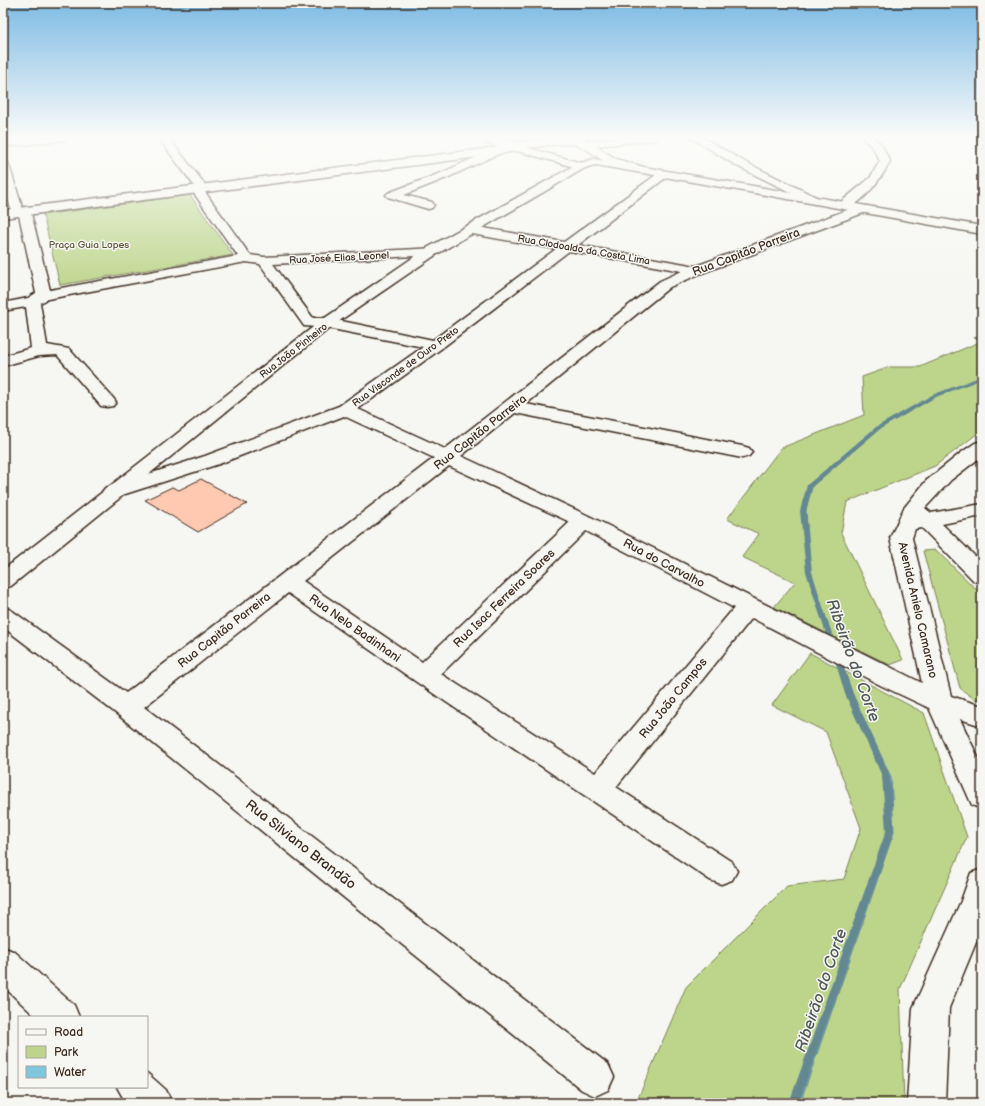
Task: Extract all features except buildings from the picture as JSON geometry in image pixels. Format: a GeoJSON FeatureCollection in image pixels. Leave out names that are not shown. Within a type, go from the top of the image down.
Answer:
{"type":"FeatureCollection","features":[{"type":"Feature","properties":{"kind":"street"},"geometry":{"type":"LineString","coordinates":[[13,189],[22,212],[38,298],[40,351]]}},
{"type":"Feature","properties":{"kind":"street"},"geometry":{"type":"LineString","coordinates":[[3,214],[209,189]]}},
{"type":"Feature","properties":{"kind":"street"},"geometry":{"type":"LineString","coordinates":[[408,189],[392,195],[428,205]]}},
{"type":"Feature","properties":{"kind":"street","name":"Rua João Pinheiro"},"geometry":{"type":"LineString","coordinates":[[3,580],[112,492],[327,323],[432,251],[550,189]]}},
{"type":"Feature","properties":{"kind":"street","name":"Rua Visconde de Ouro Preto"},"geometry":{"type":"LineString","coordinates":[[112,492],[212,460],[346,410],[436,345],[644,189]]}},
{"type":"Feature","properties":{"kind":"street"},"geometry":{"type":"LineString","coordinates":[[748,189],[982,230]]}},
{"type":"Feature","properties":{"kind":"street"},"geometry":{"type":"LineString","coordinates":[[791,189],[814,200]]}},
{"type":"Feature","properties":{"kind":"street"},"geometry":{"type":"LineString","coordinates":[[854,207],[865,189]]}},
{"type":"Feature","properties":{"kind":"street"},"geometry":{"type":"LineString","coordinates":[[3,307],[38,298],[246,258],[198,190]]}},
{"type":"Feature","properties":{"kind":"street","name":"Rua Capitão Parreira"},"geometry":{"type":"LineString","coordinates":[[126,707],[448,456],[512,408],[665,284],[854,207]]}},
{"type":"Feature","properties":{"kind":"street","name":"Rua Clodoaldo da Costa Lima"},"geometry":{"type":"LineString","coordinates":[[472,230],[697,270]]}},
{"type":"Feature","properties":{"kind":"street","name":"Rua José Elias Leonel"},"geometry":{"type":"LineString","coordinates":[[246,258],[264,261],[432,251]]}},
{"type":"Feature","properties":{"kind":"street"},"geometry":{"type":"LineString","coordinates":[[264,261],[309,323],[327,323],[436,345]]}},
{"type":"Feature","properties":{"kind":"street"},"geometry":{"type":"LineString","coordinates":[[3,361],[40,351],[54,349],[63,352],[107,402]]}},
{"type":"Feature","properties":{"kind":"street"},"geometry":{"type":"LineString","coordinates":[[512,408],[742,452]]}},
{"type":"Feature","properties":{"kind":"street","name":"Rua do Carvalho"},"geometry":{"type":"LineString","coordinates":[[346,410],[448,456],[584,521],[748,608],[891,680],[939,702],[982,716]]}},
{"type":"Feature","properties":{"kind":"street"},"geometry":{"type":"LineString","coordinates":[[915,518],[945,472],[982,448]]}},
{"type":"Feature","properties":{"kind":"street"},"geometry":{"type":"LineString","coordinates":[[915,518],[982,510]]}},
{"type":"Feature","properties":{"kind":"street"},"geometry":{"type":"LineString","coordinates":[[915,518],[982,576]]}},
{"type":"Feature","properties":{"kind":"street","name":"Avenida Anielo Camarano"},"geometry":{"type":"LineString","coordinates":[[915,518],[901,538],[939,702],[982,797]]}},
{"type":"Feature","properties":{"kind":"street","name":"Rua Isac Ferreira Soares"},"geometry":{"type":"LineString","coordinates":[[424,675],[584,521]]}},
{"type":"Feature","properties":{"kind":"street","name":"Rua Nelo Badinhani"},"geometry":{"type":"LineString","coordinates":[[287,581],[424,675],[721,871]]}},
{"type":"Feature","properties":{"kind":"street","name":"Rua João Campos"},"geometry":{"type":"LineString","coordinates":[[598,790],[748,608]]}},
{"type":"Feature","properties":{"kind":"street","name":"Rua Silviano Brandão"},"geometry":{"type":"LineString","coordinates":[[3,615],[126,707],[595,1077]]}},
{"type":"Feature","properties":{"kind":"street"},"geometry":{"type":"LineString","coordinates":[[926,1103],[931,1008],[980,897]]}},
{"type":"Feature","properties":{"kind":"street"},"geometry":{"type":"LineString","coordinates":[[3,962],[60,1016]]}},
{"type":"Feature","properties":{"kind":"street"},"geometry":{"type":"LineString","coordinates":[[137,1088],[153,1103]]}},
{"type":"Feature","properties":{"kind":"green space","name":"Praça Guia Lopes"},"geometry":{"type":"Polygon","coordinates":[[[190,195],[233,255],[60,285],[43,215],[190,195]]]}},
{"type":"Feature","properties":{"kind":"green space"},"geometry":{"type":"Polygon","coordinates":[[[982,334],[982,341],[974,338],[982,334]]]}},
{"type":"Feature","properties":{"kind":"green space"},"geometry":{"type":"Polygon","coordinates":[[[982,341],[982,430],[935,466],[847,502],[841,533],[903,660],[890,665],[774,607],[795,582],[742,557],[759,534],[727,519],[781,448],[864,415],[862,377],[890,367],[920,367],[982,341]]]}},
{"type":"Feature","properties":{"kind":"green space"},"geometry":{"type":"Polygon","coordinates":[[[936,550],[982,595],[982,701],[974,699],[960,688],[923,551],[936,550]]]}},
{"type":"Feature","properties":{"kind":"green space"},"geometry":{"type":"Polygon","coordinates":[[[810,653],[924,713],[967,837],[900,989],[904,1103],[636,1103],[686,987],[787,886],[844,879],[861,828],[826,732],[772,705],[810,653]]]}},
{"type":"Feature","properties":{"kind":"water"},"geometry":{"type":"Polygon","coordinates":[[[982,377],[934,397],[879,429],[810,485],[878,428],[934,396],[982,377]]]}},
{"type":"Feature","properties":{"kind":"water"},"geometry":{"type":"Polygon","coordinates":[[[810,485],[806,511],[810,572],[853,695],[891,777],[894,832],[800,1103],[794,1103],[890,831],[886,776],[849,694],[809,572],[803,511],[810,485]]]}},
{"type":"Feature","properties":{"kind":"waterway","name":"Ribeirão do Corte"},"geometry":{"type":"LineString","coordinates":[[829,635],[809,572],[803,511],[810,485],[878,428],[934,396],[982,377]]}},
{"type":"Feature","properties":{"kind":"waterway","name":"Ribeirão do Corte"},"geometry":{"type":"LineString","coordinates":[[794,1103],[890,831],[886,776],[849,694],[837,657]]}}]}
